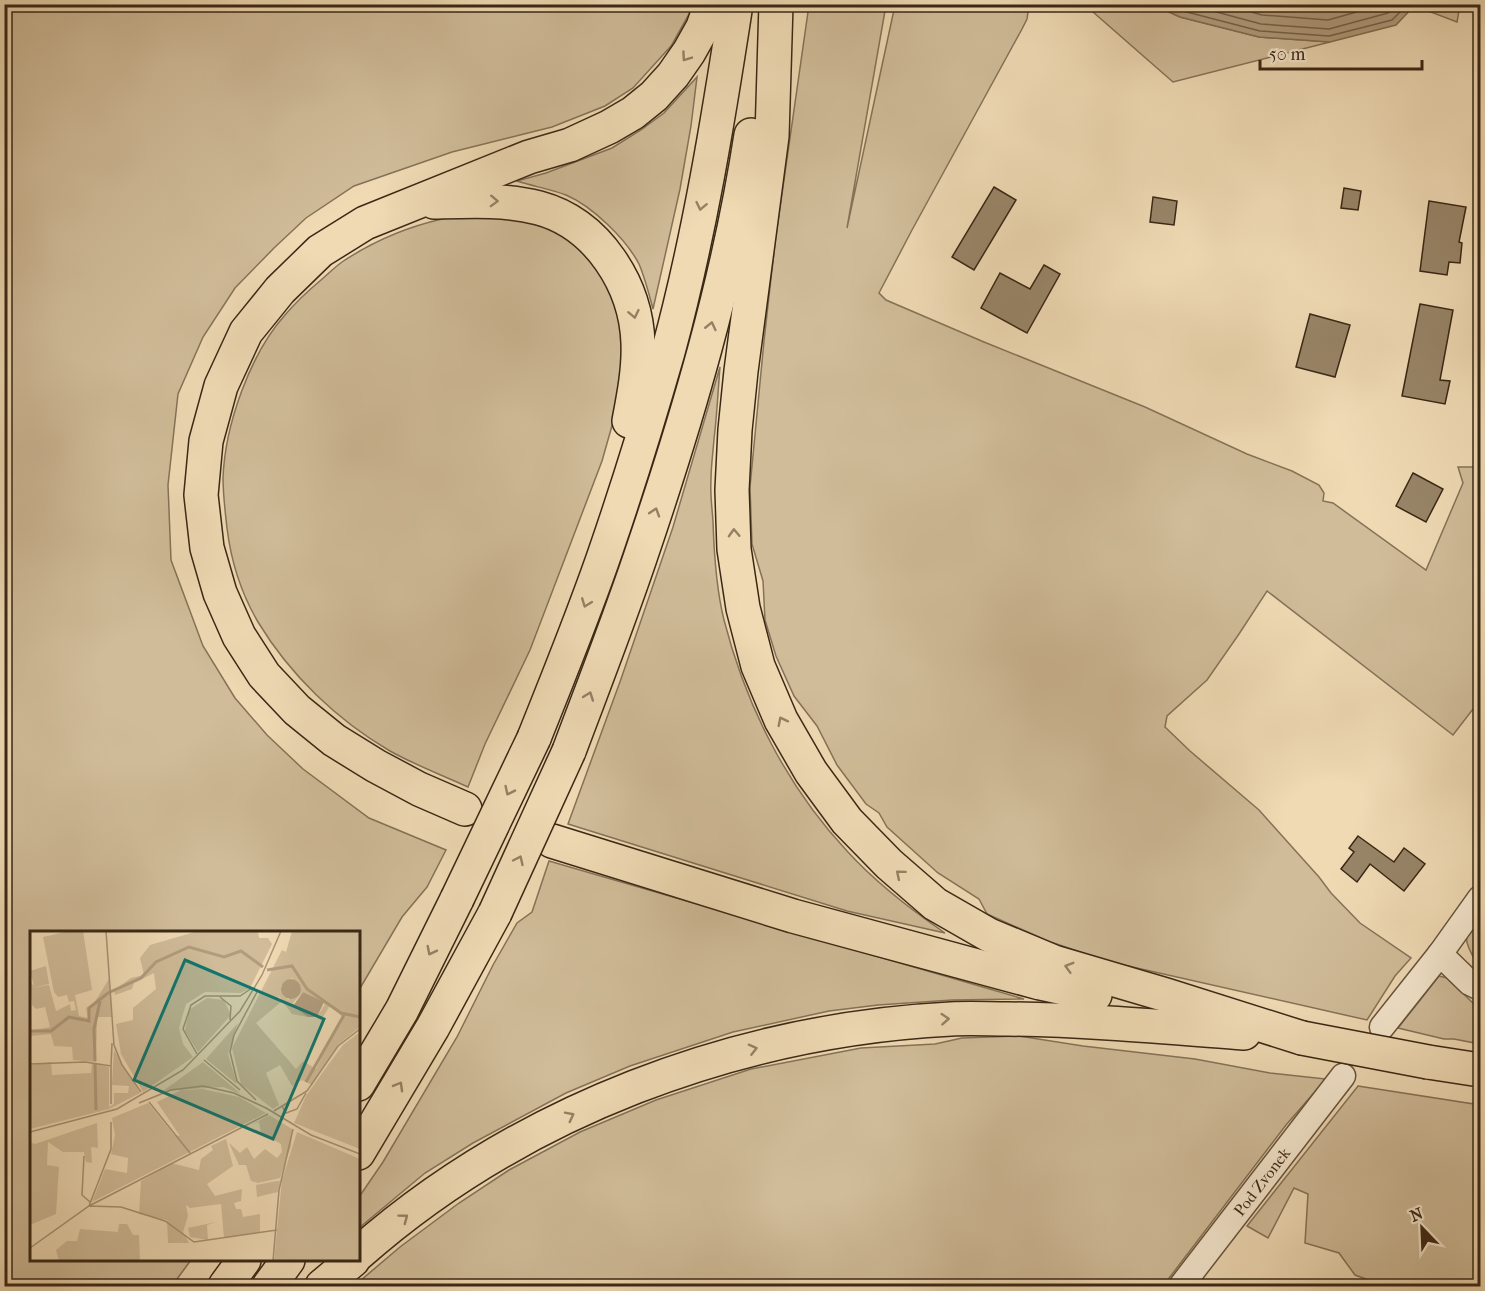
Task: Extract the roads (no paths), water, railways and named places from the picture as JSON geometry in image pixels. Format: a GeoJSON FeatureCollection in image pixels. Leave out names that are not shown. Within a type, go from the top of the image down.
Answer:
{"type":"FeatureCollection","features":[{"type":"Feature","properties":{"kind":"main road"},"geometry":{"type":"LineString","coordinates":[[465,809],[419,789],[334,740],[297,710],[264,675],[239,636],[220,594],[207,548],[201,495],[206,441],[220,386],[246,333],[279,290],[320,251],[365,223],[529,157],[570,145],[609,128],[633,113],[654,96],[673,75],[703,27],[711,4]]}},
{"type":"Feature","properties":{"kind":"main road"},"geometry":{"type":"LineString","coordinates":[[360,1081],[402,1010],[534,738],[607,548],[668,350],[692,250],[713,148],[736,4]]}},
{"type":"Feature","properties":{"kind":"main road"},"geometry":{"type":"LineString","coordinates":[[360,1150],[433,1028],[495,913],[569,751],[640,560],[703,359],[728,255],[748,155],[770,4]]}},
{"type":"Feature","properties":{"kind":"main road"},"geometry":{"type":"LineString","coordinates":[[776,4],[772,136],[741,371],[732,490],[734,549],[742,608],[758,666],[780,720],[811,772],[847,821],[889,864],[935,904],[989,935],[1054,962],[1302,1038]]}},
{"type":"Feature","properties":{"kind":"main road"},"geometry":{"type":"LineString","coordinates":[[414,202],[498,201],[541,209],[560,216],[595,242],[610,259],[622,278],[635,320],[638,366],[607,548]]}},
{"type":"Feature","properties":{"kind":"main road"},"geometry":{"type":"LineString","coordinates":[[552,841],[793,916],[1040,983],[1302,1038],[1480,1070]]}},
{"type":"Feature","properties":{"kind":"main road"},"geometry":{"type":"LineString","coordinates":[[360,1252],[438,1192],[505,1149],[575,1113],[647,1082],[721,1057],[797,1038],[875,1025],[953,1018],[1108,1022],[1302,1038]]}},
{"type":"Feature","properties":{"kind":"main road"},"geometry":{"type":"LineString","coordinates":[[225,1287],[243,1261]]}},
{"type":"Feature","properties":{"kind":"main road"},"geometry":{"type":"LineString","coordinates":[[269,1287],[287,1261]]}},
{"type":"Feature","properties":{"kind":"main road"},"geometry":{"type":"LineString","coordinates":[[322,1287],[351,1261]]}},
{"type":"Feature","properties":{"kind":"street"},"geometry":{"type":"LineString","coordinates":[[1382,1027],[1440,954],[1480,898]]}},
{"type":"Feature","properties":{"kind":"street"},"geometry":{"type":"LineString","coordinates":[[1440,954],[1470,983],[1480,988]]}},
{"type":"Feature","properties":{"kind":"street","name":"Pod Zvonek"},"geometry":{"type":"LineString","coordinates":[[1181,1287],[1343,1076]]}},
{"type":"Feature","properties":{"kind":"water"},"geometry":{"type":"Polygon","coordinates":[[[1154,5],[1415,5],[1396,25],[1330,42],[1259,37],[1180,17],[1154,5]]]}}]}
